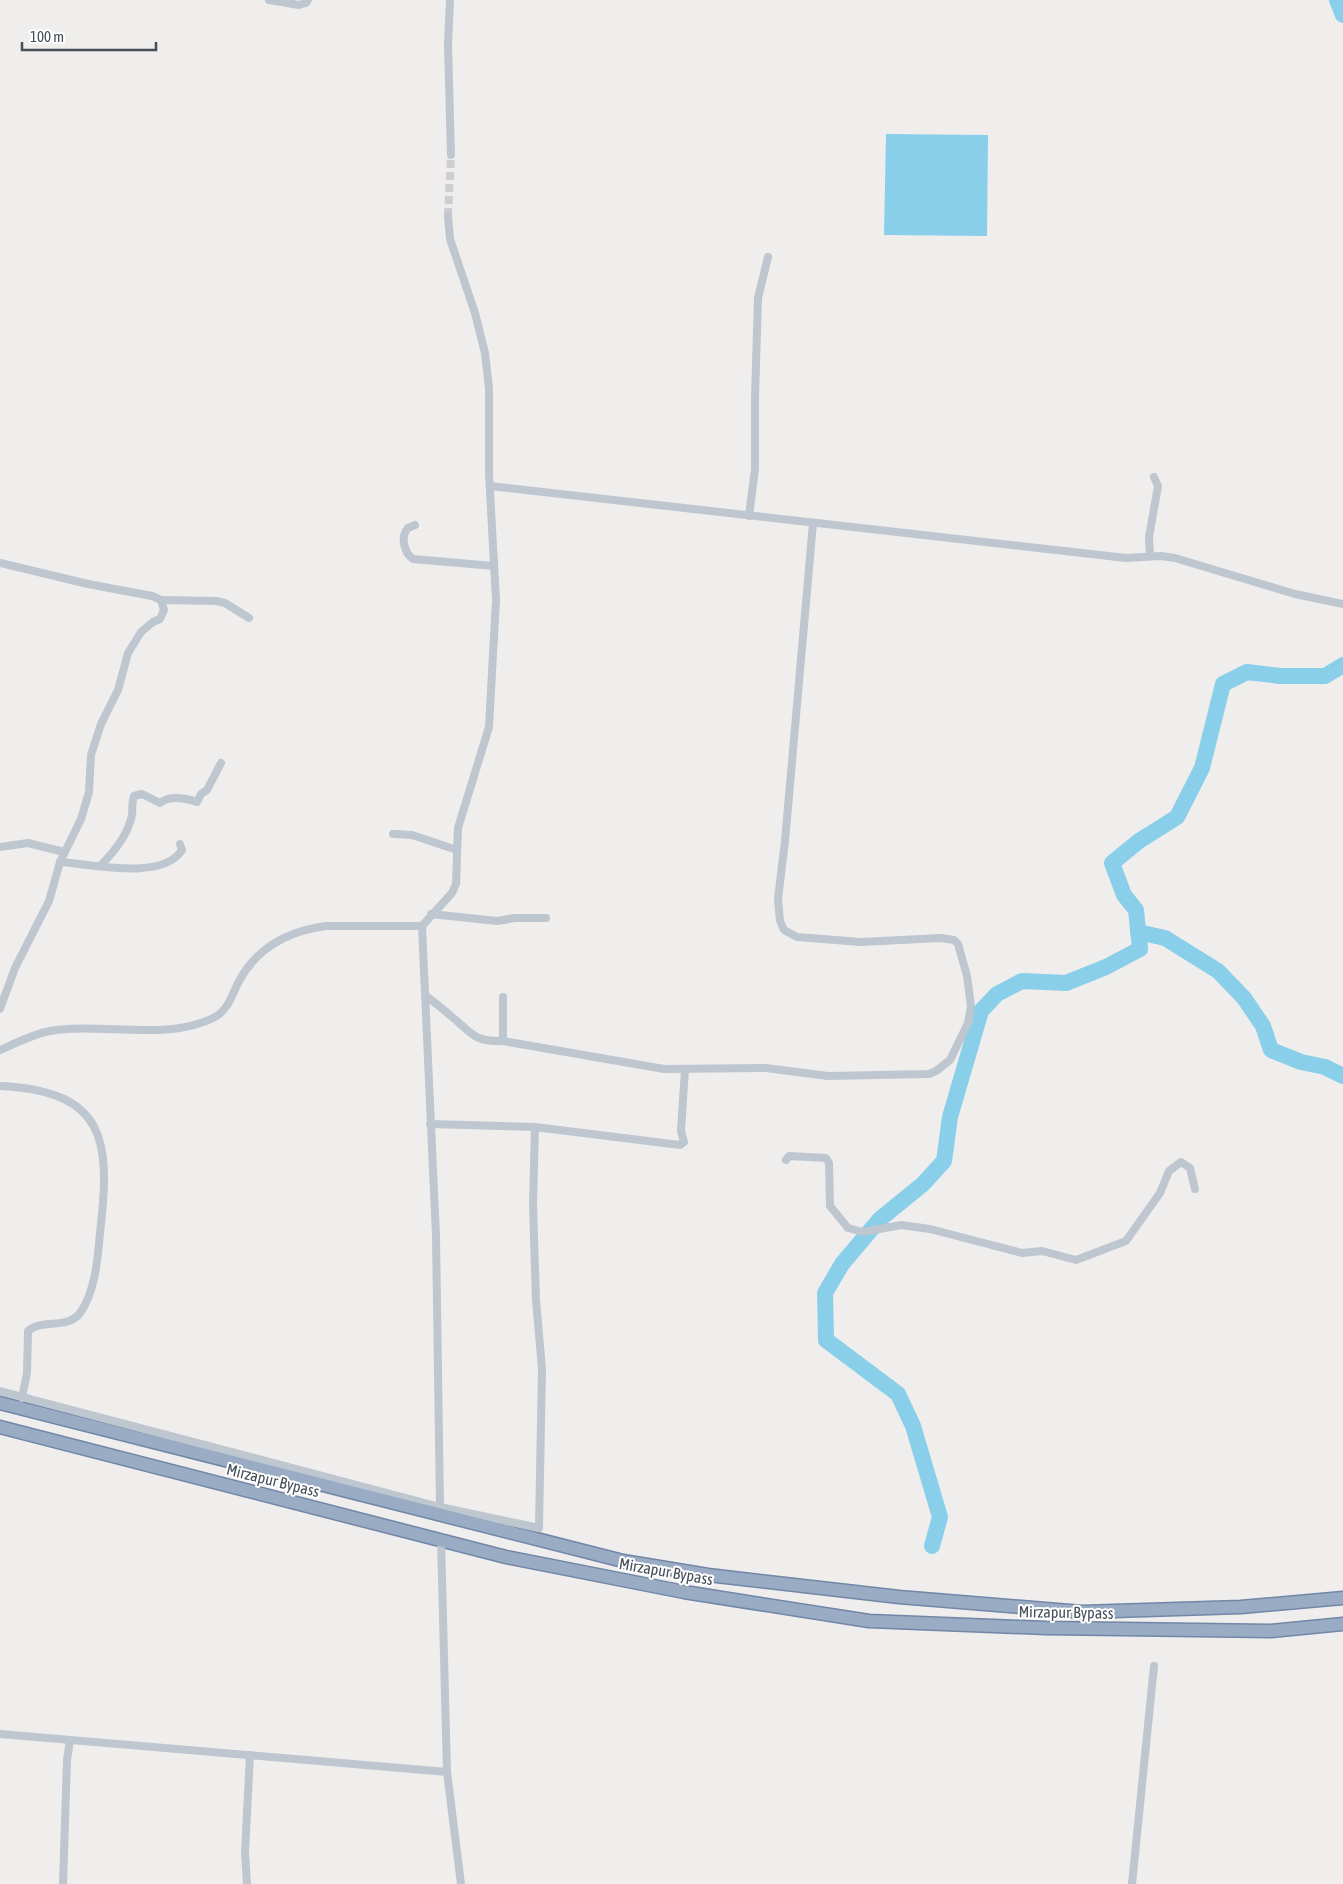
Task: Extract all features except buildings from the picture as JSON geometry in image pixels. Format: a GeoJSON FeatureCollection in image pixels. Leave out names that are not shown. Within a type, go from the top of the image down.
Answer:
{"type":"FeatureCollection","features":[{"type":"Feature","properties":{"kind":"highway"},"geometry":{"type":"LineString","coordinates":[[0,1403],[561,1546],[623,1561],[708,1575],[899,1597],[1082,1612],[1241,1607],[1343,1598]]}},
{"type":"Feature","properties":{"kind":"highway","name":"Mirzapur Bypass"},"geometry":{"type":"LineString","coordinates":[[0,1427],[506,1557],[684,1592],[869,1621],[1046,1628],[1271,1631],[1343,1624]]}},
{"type":"Feature","properties":{"kind":"street"},"geometry":{"type":"LineString","coordinates":[[268,0],[299,5],[306,3],[308,0]]}},
{"type":"Feature","properties":{"kind":"street"},"geometry":{"type":"LineString","coordinates":[[450,0],[448,45],[450,155]]}},
{"type":"Feature","properties":{"kind":"street"},"geometry":{"type":"LineString","coordinates":[[440,1507],[436,1236],[422,926],[452,893],[456,884],[458,828],[489,727],[496,600],[490,486],[489,388],[485,353],[475,313],[450,239],[448,216]]}},
{"type":"Feature","properties":{"kind":"street"},"geometry":{"type":"LineString","coordinates":[[749,516],[756,469],[755,397],[758,298],[768,257]]}},
{"type":"Feature","properties":{"kind":"street"},"geometry":{"type":"LineString","coordinates":[[1150,556],[1149,536],[1158,486],[1154,478]]}},
{"type":"Feature","properties":{"kind":"street"},"geometry":{"type":"LineString","coordinates":[[490,486],[1126,558],[1150,556],[1175,558],[1295,594],[1343,604]]}},
{"type":"Feature","properties":{"kind":"street"},"geometry":{"type":"LineString","coordinates":[[426,996],[453,1016],[470,1035],[485,1040],[503,1041],[664,1069],[766,1068],[828,1076],[929,1074],[950,1060],[968,1024],[971,1006],[967,976],[958,944],[954,940],[941,938],[861,942],[797,937],[784,930],[780,921],[778,899],[813,523]]}},
{"type":"Feature","properties":{"kind":"street"},"geometry":{"type":"LineString","coordinates":[[415,525],[408,528],[404,537],[406,551],[413,559],[494,566]]}},
{"type":"Feature","properties":{"kind":"street"},"geometry":{"type":"LineString","coordinates":[[0,563],[88,584],[152,596],[161,600],[216,601],[225,603],[248,618]]}},
{"type":"Feature","properties":{"kind":"street"},"geometry":{"type":"LineString","coordinates":[[0,1009],[15,968],[49,902],[64,852],[82,819],[86,804],[91,755],[100,724],[118,690],[128,654],[135,640],[163,614],[161,600]]}},
{"type":"Feature","properties":{"kind":"street"},"geometry":{"type":"LineString","coordinates":[[101,865],[112,854],[125,834],[133,813],[131,801],[134,796],[142,794],[160,803],[165,799],[173,798],[196,802],[201,794],[207,790],[221,763]]}},
{"type":"Feature","properties":{"kind":"street"},"geometry":{"type":"LineString","coordinates":[[393,834],[421,837],[457,850]]}},
{"type":"Feature","properties":{"kind":"street"},"geometry":{"type":"LineString","coordinates":[[0,847],[28,843],[64,852]]}},
{"type":"Feature","properties":{"kind":"street"},"geometry":{"type":"LineString","coordinates":[[60,862],[119,868],[150,868],[173,862],[182,850],[180,844]]}},
{"type":"Feature","properties":{"kind":"street"},"geometry":{"type":"LineString","coordinates":[[431,914],[497,921],[521,918],[546,918]]}},
{"type":"Feature","properties":{"kind":"street"},"geometry":{"type":"LineString","coordinates":[[0,1050],[49,1031],[167,1028],[196,1024],[215,1017],[223,1011],[253,960],[264,948],[279,940],[312,928],[326,926],[422,926]]}},
{"type":"Feature","properties":{"kind":"street"},"geometry":{"type":"LineString","coordinates":[[503,996],[503,1041]]}},
{"type":"Feature","properties":{"kind":"street"},"geometry":{"type":"LineString","coordinates":[[430,1124],[535,1126],[683,1144],[681,1131],[685,1069]]}},
{"type":"Feature","properties":{"kind":"street"},"geometry":{"type":"LineString","coordinates":[[0,1086],[37,1089],[52,1093],[80,1108],[97,1132],[104,1162],[102,1215],[90,1292],[82,1311],[70,1321],[39,1325],[28,1331],[27,1373],[22,1398]]}},
{"type":"Feature","properties":{"kind":"street"},"geometry":{"type":"LineString","coordinates":[[0,1391],[440,1507],[540,1528],[542,1369],[536,1300],[535,1126]]}},
{"type":"Feature","properties":{"kind":"street"},"geometry":{"type":"LineString","coordinates":[[786,1160],[789,1156],[826,1158],[829,1163],[830,1206],[848,1228],[863,1232],[901,1225],[930,1229],[1022,1253],[1030,1250],[1042,1251],[1076,1260],[1126,1241],[1160,1193],[1168,1171],[1181,1162],[1190,1168],[1195,1189]]}},
{"type":"Feature","properties":{"kind":"street"},"geometry":{"type":"LineString","coordinates":[[441,1540],[447,1772],[461,1884]]}},
{"type":"Feature","properties":{"kind":"street"},"geometry":{"type":"LineString","coordinates":[[1132,1884],[1154,1666]]}},
{"type":"Feature","properties":{"kind":"street"},"geometry":{"type":"LineString","coordinates":[[0,1734],[447,1772]]}},
{"type":"Feature","properties":{"kind":"street"},"geometry":{"type":"LineString","coordinates":[[63,1884],[67,1760],[70,1740]]}},
{"type":"Feature","properties":{"kind":"street"},"geometry":{"type":"LineString","coordinates":[[247,1884],[245,1852],[250,1755]]}},
{"type":"Feature","properties":{"kind":"water"},"geometry":{"type":"Polygon","coordinates":[[[886,134],[988,135],[987,236],[884,235],[886,134]]]}},
{"type":"Feature","properties":{"kind":"waterway"},"geometry":{"type":"LineString","coordinates":[[1337,0],[1343,15]]}},
{"type":"Feature","properties":{"kind":"waterway"},"geometry":{"type":"LineString","coordinates":[[932,1546],[940,1517],[913,1426],[898,1394],[826,1340],[825,1293],[842,1264],[880,1219],[923,1184],[944,1161],[950,1117],[981,1011],[997,994],[1022,981],[1066,983],[1106,967],[1140,949],[1136,910],[1124,895],[1112,863],[1139,841],[1177,817],[1202,768],[1223,684],[1247,672],[1280,676],[1325,676],[1343,665]]}},
{"type":"Feature","properties":{"kind":"waterway"},"geometry":{"type":"LineString","coordinates":[[1138,932],[1165,938],[1218,971],[1244,998],[1263,1026],[1271,1050],[1301,1062],[1325,1067],[1343,1076]]}},
{"type":"Feature","properties":{"kind":"tunnel"},"geometry":{"type":"LineString","coordinates":[[448,216],[451,155]]}}]}
